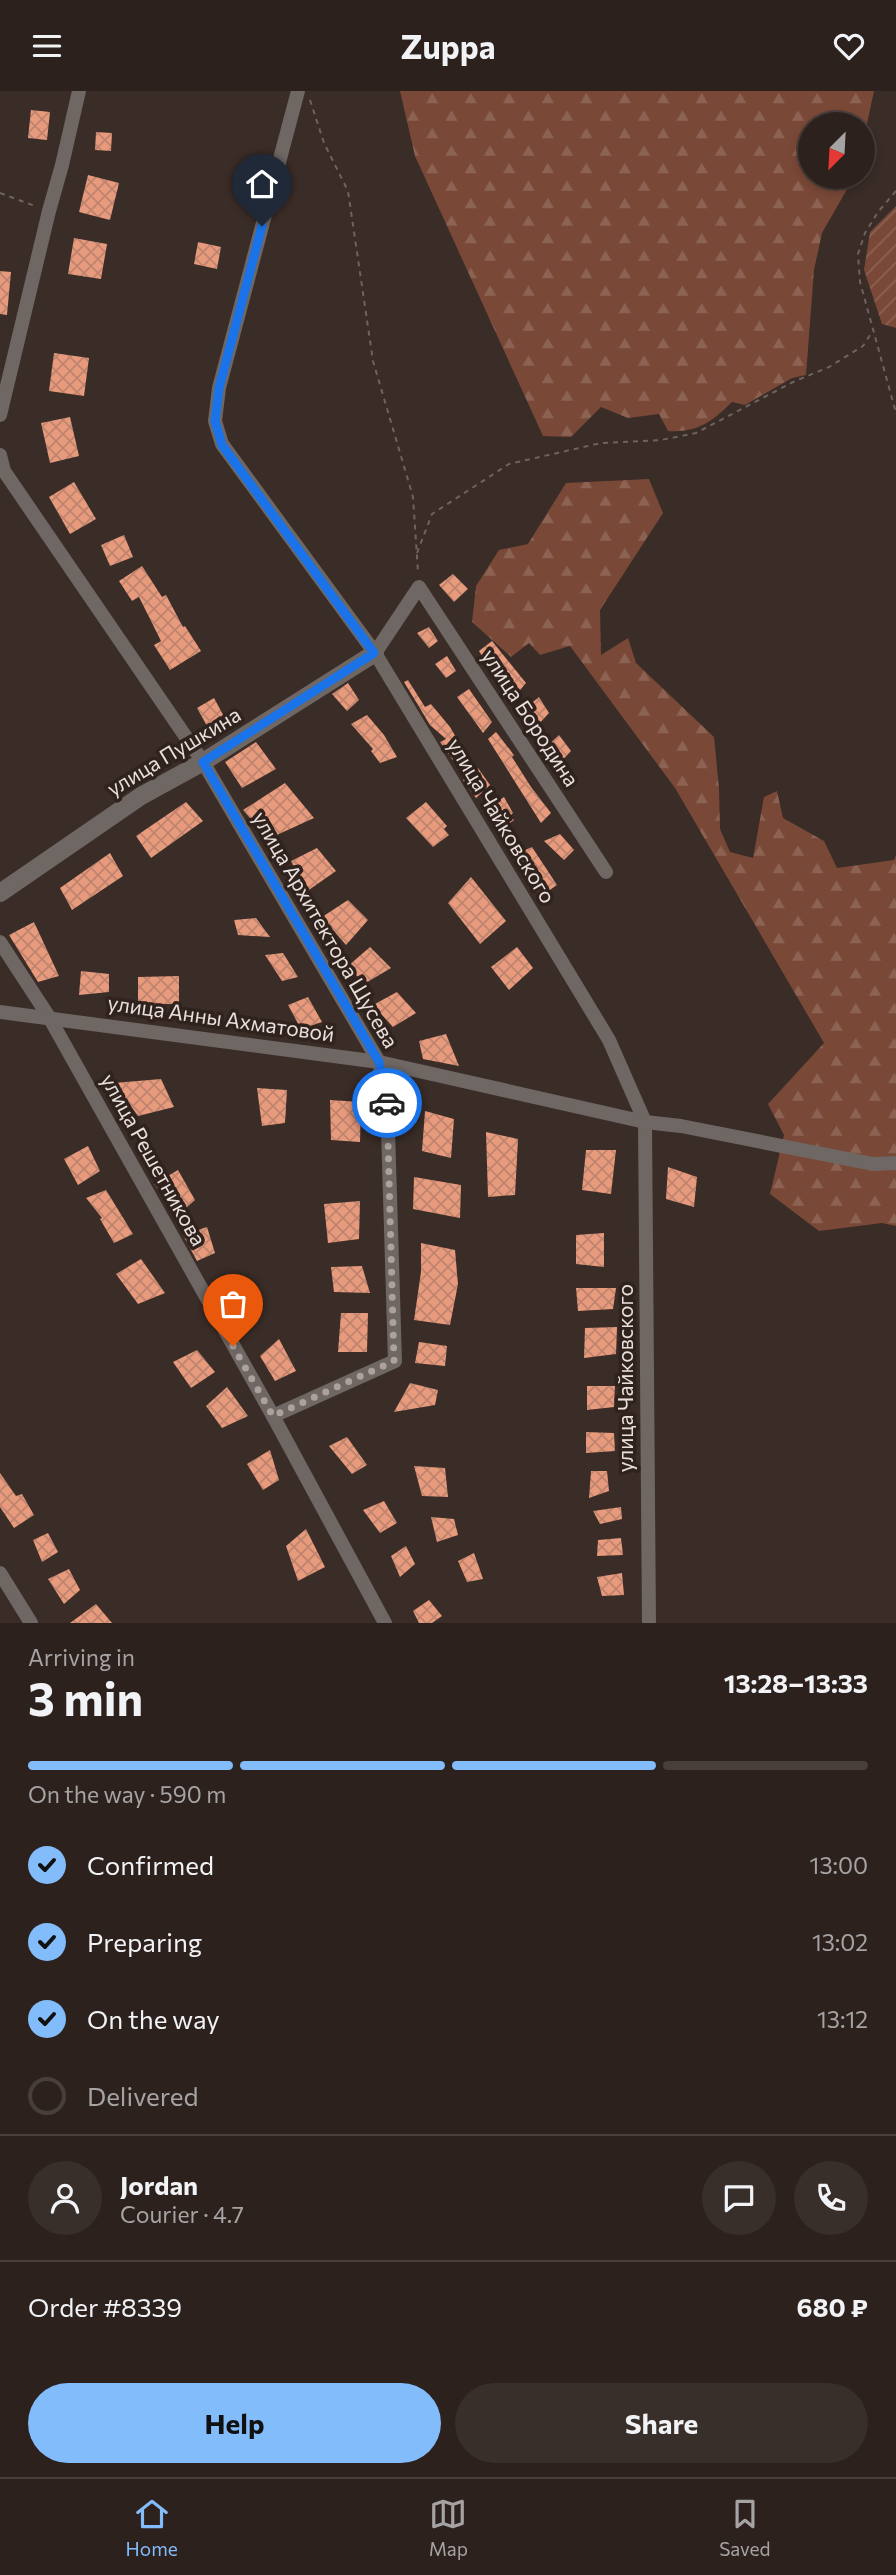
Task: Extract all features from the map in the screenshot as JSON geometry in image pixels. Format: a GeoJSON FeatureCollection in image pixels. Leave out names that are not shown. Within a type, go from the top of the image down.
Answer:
{"type":"FeatureCollection","features":[{"type":"Feature","properties":{"kind":"street"},"geometry":{"type":"LineString","coordinates":[[0,415],[79,91]]}},
{"type":"Feature","properties":{"kind":"street","name":"улица Чайковского"},"geometry":{"type":"LineString","coordinates":[[298,91],[219,388],[215,421],[222,445],[374,653],[609,1040],[645,1122],[649,1623]]}},
{"type":"Feature","properties":{"kind":"street","name":"улица Архитектора Щусева"},"geometry":{"type":"LineString","coordinates":[[0,455],[4,471],[203,762],[379,1062],[387,1097],[394,1361],[273,1416]]}},
{"type":"Feature","properties":{"kind":"street"},"geometry":{"type":"LineString","coordinates":[[374,653],[419,587]]}},
{"type":"Feature","properties":{"kind":"street","name":"улица Бородина"},"geometry":{"type":"LineString","coordinates":[[419,587],[606,872]]}},
{"type":"Feature","properties":{"kind":"street","name":"улица Пушкина"},"geometry":{"type":"LineString","coordinates":[[0,893],[141,796],[203,762],[374,653]]}},
{"type":"Feature","properties":{"kind":"street","name":"улица Решетникова"},"geometry":{"type":"LineString","coordinates":[[0,942],[49,1017],[273,1416],[385,1623]]}},
{"type":"Feature","properties":{"kind":"street","name":"улица Анны Ахматовой"},"geometry":{"type":"LineString","coordinates":[[0,1012],[379,1062],[645,1122],[681,1126],[873,1164],[896,1163]]}},
{"type":"Feature","properties":{"kind":"street"},"geometry":{"type":"LineString","coordinates":[[0,1573],[31,1623]]}},
{"type":"Feature","properties":{"kind":"path"},"geometry":{"type":"LineString","coordinates":[[307,91],[324,143],[348,191],[373,361],[413,497],[419,587]]}},
{"type":"Feature","properties":{"kind":"path"},"geometry":{"type":"LineString","coordinates":[[896,191],[865,233],[858,254],[860,282],[896,413]]}},
{"type":"Feature","properties":{"kind":"path"},"geometry":{"type":"LineString","coordinates":[[0,193],[49,211]]}},
{"type":"Feature","properties":{"kind":"path"},"geometry":{"type":"LineString","coordinates":[[417,553],[432,514],[509,464],[601,443],[661,440],[696,433],[793,382],[829,367],[863,347],[872,332]]}},
{"type":"Feature","properties":{"kind":"green space"},"geometry":{"type":"Polygon","coordinates":[[[400,91],[874,91],[869,112],[798,112],[798,189],[847,189],[822,233],[814,270],[806,375],[792,378],[745,405],[732,402],[703,425],[687,430],[668,431],[659,414],[628,418],[601,407],[571,437],[543,436],[415,156],[400,91]]]}},
{"type":"Feature","properties":{"kind":"green space"},"geometry":{"type":"Polygon","coordinates":[[[896,206],[896,328],[882,324],[864,270],[870,232],[896,206]]]}},
{"type":"Feature","properties":{"kind":"green space"},"geometry":{"type":"Polygon","coordinates":[[[649,479],[663,513],[600,610],[601,655],[628,638],[636,663],[714,737],[720,829],[730,852],[753,858],[764,797],[777,791],[783,818],[824,841],[837,868],[894,860],[896,855],[896,1226],[882,1223],[819,1231],[770,1194],[784,1135],[768,1104],[824,1043],[675,788],[570,646],[540,655],[529,643],[511,657],[472,622],[476,586],[499,550],[528,544],[566,483],[649,479]]]}},
{"type":"Feature","properties":{"kind":"building"},"geometry":{"type":"Polygon","coordinates":[[[31,110],[50,112],[47,140],[28,138],[31,110]]]}},
{"type":"Feature","properties":{"kind":"building"},"geometry":{"type":"Polygon","coordinates":[[[96,132],[112,133],[111,151],[95,150],[96,132]]]}},
{"type":"Feature","properties":{"kind":"building"},"geometry":{"type":"Polygon","coordinates":[[[88,175],[119,183],[110,220],[79,212],[88,175]]]}},
{"type":"Feature","properties":{"kind":"building"},"geometry":{"type":"Polygon","coordinates":[[[74,238],[107,244],[101,279],[68,274],[74,238]]]}},
{"type":"Feature","properties":{"kind":"building"},"geometry":{"type":"Polygon","coordinates":[[[198,242],[221,247],[217,269],[194,264],[198,242]]]}},
{"type":"Feature","properties":{"kind":"building"},"geometry":{"type":"Polygon","coordinates":[[[0,271],[11,272],[7,315],[0,314],[0,271]]]}},
{"type":"Feature","properties":{"kind":"building"},"geometry":{"type":"Polygon","coordinates":[[[54,353],[89,358],[84,396],[49,391],[54,353]]]}},
{"type":"Feature","properties":{"kind":"building"},"geometry":{"type":"Polygon","coordinates":[[[70,417],[79,456],[50,463],[41,423],[70,417]]]}},
{"type":"Feature","properties":{"kind":"building"},"geometry":{"type":"Polygon","coordinates":[[[74,482],[96,519],[70,534],[49,497],[74,482]]]}},
{"type":"Feature","properties":{"kind":"building"},"geometry":{"type":"Polygon","coordinates":[[[124,535],[133,557],[110,566],[101,545],[124,535]]]}},
{"type":"Feature","properties":{"kind":"building"},"geometry":{"type":"Polygon","coordinates":[[[142,566],[162,597],[166,595],[183,627],[185,626],[201,651],[170,670],[154,645],[161,641],[139,597],[132,601],[119,581],[142,566]]]}},
{"type":"Feature","properties":{"kind":"building"},"geometry":{"type":"Polygon","coordinates":[[[453,574],[468,589],[454,602],[439,585],[453,574]]]}},
{"type":"Feature","properties":{"kind":"building"},"geometry":{"type":"Polygon","coordinates":[[[429,627],[438,641],[429,648],[417,633],[429,627]]]}},
{"type":"Feature","properties":{"kind":"building"},"geometry":{"type":"Polygon","coordinates":[[[492,641],[526,683],[516,695],[492,672],[479,651],[492,641]]]}},
{"type":"Feature","properties":{"kind":"building"},"geometry":{"type":"Polygon","coordinates":[[[447,656],[456,671],[446,678],[435,664],[447,656]]]}},
{"type":"Feature","properties":{"kind":"building"},"geometry":{"type":"Polygon","coordinates":[[[408,680],[425,707],[431,704],[450,727],[466,754],[454,762],[440,742],[446,739],[430,725],[404,682],[408,680]]]}},
{"type":"Feature","properties":{"kind":"building"},"geometry":{"type":"Polygon","coordinates":[[[348,683],[359,700],[347,711],[332,694],[348,683]]]}},
{"type":"Feature","properties":{"kind":"building"},"geometry":{"type":"Polygon","coordinates":[[[469,689],[492,722],[483,733],[457,697],[469,689]]]}},
{"type":"Feature","properties":{"kind":"building"},"geometry":{"type":"Polygon","coordinates":[[[539,697],[549,713],[536,727],[523,710],[539,697]]]}},
{"type":"Feature","properties":{"kind":"building"},"geometry":{"type":"Polygon","coordinates":[[[214,698],[228,724],[211,733],[197,708],[214,698]]]}},
{"type":"Feature","properties":{"kind":"building"},"geometry":{"type":"Polygon","coordinates":[[[367,715],[384,735],[397,757],[380,763],[371,751],[373,749],[351,724],[367,715]]]}},
{"type":"Feature","properties":{"kind":"building"},"geometry":{"type":"Polygon","coordinates":[[[496,732],[551,813],[541,823],[488,739],[496,732]]]}},
{"type":"Feature","properties":{"kind":"building"},"geometry":{"type":"Polygon","coordinates":[[[559,735],[571,751],[561,762],[547,746],[559,735]]]}},
{"type":"Feature","properties":{"kind":"building"},"geometry":{"type":"Polygon","coordinates":[[[256,742],[276,769],[242,788],[225,762],[256,742]]]}},
{"type":"Feature","properties":{"kind":"building"},"geometry":{"type":"Polygon","coordinates":[[[478,768],[490,785],[476,798],[463,780],[478,768]]]}},
{"type":"Feature","properties":{"kind":"building"},"geometry":{"type":"Polygon","coordinates":[[[285,783],[314,818],[268,839],[243,810],[285,783]]]}},
{"type":"Feature","properties":{"kind":"building"},"geometry":{"type":"Polygon","coordinates":[[[504,797],[514,820],[500,830],[486,809],[504,797]]]}},
{"type":"Feature","properties":{"kind":"building"},"geometry":{"type":"Polygon","coordinates":[[[186,802],[203,821],[151,858],[136,836],[186,802]]]}},
{"type":"Feature","properties":{"kind":"building"},"geometry":{"type":"Polygon","coordinates":[[[426,802],[447,826],[444,829],[449,835],[433,847],[406,818],[426,802]]]}},
{"type":"Feature","properties":{"kind":"building"},"geometry":{"type":"Polygon","coordinates":[[[560,834],[574,850],[564,860],[544,841],[560,834]]]}},
{"type":"Feature","properties":{"kind":"building"},"geometry":{"type":"Polygon","coordinates":[[[532,847],[557,885],[541,896],[524,878],[528,875],[514,855],[532,847]]]}},
{"type":"Feature","properties":{"kind":"building"},"geometry":{"type":"Polygon","coordinates":[[[317,848],[336,871],[306,892],[291,861],[317,848]]]}},
{"type":"Feature","properties":{"kind":"building"},"geometry":{"type":"Polygon","coordinates":[[[110,853],[123,876],[72,910],[60,888],[110,853]]]}},
{"type":"Feature","properties":{"kind":"building"},"geometry":{"type":"Polygon","coordinates":[[[471,877],[506,921],[480,944],[448,903],[471,877]]]}},
{"type":"Feature","properties":{"kind":"building"},"geometry":{"type":"Polygon","coordinates":[[[348,900],[368,920],[346,945],[322,917],[348,900]]]}},
{"type":"Feature","properties":{"kind":"building"},"geometry":{"type":"Polygon","coordinates":[[[256,918],[270,937],[238,935],[234,920],[256,918]]]}},
{"type":"Feature","properties":{"kind":"building"},"geometry":{"type":"Polygon","coordinates":[[[34,922],[59,976],[38,982],[9,935],[34,922]]]}},
{"type":"Feature","properties":{"kind":"building"},"geometry":{"type":"Polygon","coordinates":[[[370,947],[391,968],[364,984],[348,966],[370,947]]]}},
{"type":"Feature","properties":{"kind":"building"},"geometry":{"type":"Polygon","coordinates":[[[517,947],[533,968],[509,990],[491,967],[517,947]]]}},
{"type":"Feature","properties":{"kind":"building"},"geometry":{"type":"Polygon","coordinates":[[[283,953],[298,977],[282,981],[265,955],[283,953]]]}},
{"type":"Feature","properties":{"kind":"building"},"geometry":{"type":"Polygon","coordinates":[[[81,971],[109,974],[109,992],[79,995],[81,971]]]}},
{"type":"Feature","properties":{"kind":"building"},"geometry":{"type":"Polygon","coordinates":[[[179,976],[179,1004],[138,1004],[138,977],[179,976]]]}},
{"type":"Feature","properties":{"kind":"building"},"geometry":{"type":"Polygon","coordinates":[[[397,992],[416,1013],[393,1027],[373,1005],[397,992]]]}},
{"type":"Feature","properties":{"kind":"building"},"geometry":{"type":"Polygon","coordinates":[[[308,997],[322,1022],[301,1029],[288,1005],[308,997]]]}},
{"type":"Feature","properties":{"kind":"building"},"geometry":{"type":"Polygon","coordinates":[[[446,1034],[459,1066],[423,1059],[419,1041],[446,1034]]]}},
{"type":"Feature","properties":{"kind":"building"},"geometry":{"type":"Polygon","coordinates":[[[161,1079],[174,1107],[138,1116],[114,1083],[161,1079]]]}},
{"type":"Feature","properties":{"kind":"building"},"geometry":{"type":"Polygon","coordinates":[[[257,1088],[287,1090],[285,1123],[262,1126],[257,1088]]]}},
{"type":"Feature","properties":{"kind":"building"},"geometry":{"type":"Polygon","coordinates":[[[330,1100],[361,1102],[360,1142],[331,1140],[330,1100]]]}},
{"type":"Feature","properties":{"kind":"building"},"geometry":{"type":"Polygon","coordinates":[[[425,1111],[454,1119],[451,1158],[422,1151],[425,1111]]]}},
{"type":"Feature","properties":{"kind":"building"},"geometry":{"type":"Polygon","coordinates":[[[486,1132],[518,1139],[515,1195],[488,1197],[486,1132]]]}},
{"type":"Feature","properties":{"kind":"building"},"geometry":{"type":"Polygon","coordinates":[[[88,1146],[100,1171],[78,1185],[64,1159],[88,1146]]]}},
{"type":"Feature","properties":{"kind":"building"},"geometry":{"type":"Polygon","coordinates":[[[586,1150],[616,1150],[611,1194],[582,1190],[586,1150]]]}},
{"type":"Feature","properties":{"kind":"building"},"geometry":{"type":"Polygon","coordinates":[[[668,1167],[697,1177],[694,1207],[666,1199],[668,1167]]]}},
{"type":"Feature","properties":{"kind":"building"},"geometry":{"type":"Polygon","coordinates":[[[178,1170],[195,1200],[178,1215],[154,1184],[178,1170]]]}},
{"type":"Feature","properties":{"kind":"building"},"geometry":{"type":"Polygon","coordinates":[[[414,1177],[461,1185],[460,1218],[413,1209],[414,1177]]]}},
{"type":"Feature","properties":{"kind":"building"},"geometry":{"type":"Polygon","coordinates":[[[106,1190],[133,1234],[114,1243],[100,1219],[102,1218],[86,1198],[106,1190]]]}},
{"type":"Feature","properties":{"kind":"building"},"geometry":{"type":"Polygon","coordinates":[[[360,1201],[359,1239],[328,1243],[324,1204],[360,1201]]]}},
{"type":"Feature","properties":{"kind":"building"},"geometry":{"type":"Polygon","coordinates":[[[207,1227],[215,1253],[197,1261],[183,1235],[207,1227]]]}},
{"type":"Feature","properties":{"kind":"building"},"geometry":{"type":"Polygon","coordinates":[[[604,1233],[604,1267],[576,1264],[576,1235],[604,1233]]]}},
{"type":"Feature","properties":{"kind":"building"},"geometry":{"type":"Polygon","coordinates":[[[421,1243],[455,1250],[458,1284],[450,1325],[414,1320],[421,1272],[421,1243]]]}},
{"type":"Feature","properties":{"kind":"building"},"geometry":{"type":"Polygon","coordinates":[[[141,1259],[165,1293],[138,1304],[116,1274],[141,1259]]]}},
{"type":"Feature","properties":{"kind":"building"},"geometry":{"type":"Polygon","coordinates":[[[362,1266],[370,1293],[334,1292],[331,1267],[362,1266]]]}},
{"type":"Feature","properties":{"kind":"building"},"geometry":{"type":"Polygon","coordinates":[[[238,1278],[252,1297],[233,1316],[214,1289],[238,1278]]]}},
{"type":"Feature","properties":{"kind":"building"},"geometry":{"type":"Polygon","coordinates":[[[576,1288],[616,1288],[613,1309],[578,1311],[576,1288]]]}},
{"type":"Feature","properties":{"kind":"building"},"geometry":{"type":"Polygon","coordinates":[[[341,1313],[368,1313],[367,1352],[338,1352],[341,1313]]]}},
{"type":"Feature","properties":{"kind":"building"},"geometry":{"type":"Polygon","coordinates":[[[617,1327],[616,1354],[584,1358],[585,1328],[617,1327]]]}},
{"type":"Feature","properties":{"kind":"building"},"geometry":{"type":"Polygon","coordinates":[[[279,1339],[296,1371],[275,1381],[260,1356],[279,1339]]]}},
{"type":"Feature","properties":{"kind":"building"},"geometry":{"type":"Polygon","coordinates":[[[419,1342],[447,1346],[445,1366],[415,1363],[419,1342]]]}},
{"type":"Feature","properties":{"kind":"building"},"geometry":{"type":"Polygon","coordinates":[[[197,1350],[215,1372],[191,1388],[173,1362],[197,1350]]]}},
{"type":"Feature","properties":{"kind":"building"},"geometry":{"type":"Polygon","coordinates":[[[410,1383],[438,1390],[435,1405],[394,1412],[410,1383]]]}},
{"type":"Feature","properties":{"kind":"building"},"geometry":{"type":"Polygon","coordinates":[[[587,1386],[615,1386],[614,1407],[587,1410],[587,1386]]]}},
{"type":"Feature","properties":{"kind":"building"},"geometry":{"type":"Polygon","coordinates":[[[227,1387],[248,1416],[222,1428],[206,1406],[227,1387]]]}},
{"type":"Feature","properties":{"kind":"building"},"geometry":{"type":"Polygon","coordinates":[[[586,1432],[614,1433],[615,1451],[586,1453],[586,1432]]]}},
{"type":"Feature","properties":{"kind":"building"},"geometry":{"type":"Polygon","coordinates":[[[347,1437],[367,1465],[352,1474],[329,1446],[347,1437]]]}},
{"type":"Feature","properties":{"kind":"building"},"geometry":{"type":"Polygon","coordinates":[[[270,1450],[279,1480],[263,1490],[247,1464],[270,1450]]]}},
{"type":"Feature","properties":{"kind":"building"},"geometry":{"type":"Polygon","coordinates":[[[414,1466],[445,1468],[448,1497],[422,1496],[414,1466]]]}},
{"type":"Feature","properties":{"kind":"building"},"geometry":{"type":"Polygon","coordinates":[[[591,1471],[607,1471],[609,1491],[589,1498],[591,1471]]]}},
{"type":"Feature","properties":{"kind":"building"},"geometry":{"type":"Polygon","coordinates":[[[0,1473],[16,1496],[22,1494],[34,1515],[14,1528],[0,1507],[0,1473]]]}},
{"type":"Feature","properties":{"kind":"building"},"geometry":{"type":"Polygon","coordinates":[[[384,1501],[397,1523],[380,1533],[363,1510],[384,1501]]]}},
{"type":"Feature","properties":{"kind":"building"},"geometry":{"type":"Polygon","coordinates":[[[621,1507],[622,1519],[600,1524],[593,1511],[621,1507]]]}},
{"type":"Feature","properties":{"kind":"building"},"geometry":{"type":"Polygon","coordinates":[[[431,1517],[454,1519],[458,1535],[437,1542],[431,1517]]]}},
{"type":"Feature","properties":{"kind":"building"},"geometry":{"type":"Polygon","coordinates":[[[306,1529],[325,1567],[298,1581],[286,1546],[306,1529]]]}},
{"type":"Feature","properties":{"kind":"building"},"geometry":{"type":"Polygon","coordinates":[[[48,1533],[58,1552],[42,1562],[33,1540],[48,1533]]]}},
{"type":"Feature","properties":{"kind":"building"},"geometry":{"type":"Polygon","coordinates":[[[621,1538],[623,1555],[597,1556],[598,1540],[621,1538]]]}},
{"type":"Feature","properties":{"kind":"building"},"geometry":{"type":"Polygon","coordinates":[[[406,1546],[415,1564],[400,1577],[391,1556],[406,1546]]]}},
{"type":"Feature","properties":{"kind":"building"},"geometry":{"type":"Polygon","coordinates":[[[474,1553],[483,1579],[467,1582],[458,1561],[474,1553]]]}},
{"type":"Feature","properties":{"kind":"building"},"geometry":{"type":"Polygon","coordinates":[[[69,1569],[80,1590],[64,1604],[48,1579],[69,1569]]]}},
{"type":"Feature","properties":{"kind":"building"},"geometry":{"type":"Polygon","coordinates":[[[622,1573],[624,1595],[602,1596],[597,1577],[622,1573]]]}},
{"type":"Feature","properties":{"kind":"building"},"geometry":{"type":"Polygon","coordinates":[[[429,1600],[442,1616],[432,1623],[419,1623],[413,1611],[429,1600]]]}},
{"type":"Feature","properties":{"kind":"building"},"geometry":{"type":"Polygon","coordinates":[[[96,1604],[112,1623],[70,1623],[96,1604]]]}},
{"type":"Feature","properties":{"kind":"way so far"},"geometry":{"type":"LineString","coordinates":[[233,1346],[273,1416],[394,1361],[387,1103]]}},
{"type":"Feature","properties":{"kind":"route"},"geometry":{"type":"LineString","coordinates":[[262,226],[219,388],[215,421],[222,445],[374,653],[203,762],[379,1062],[387,1103]]}}]}
